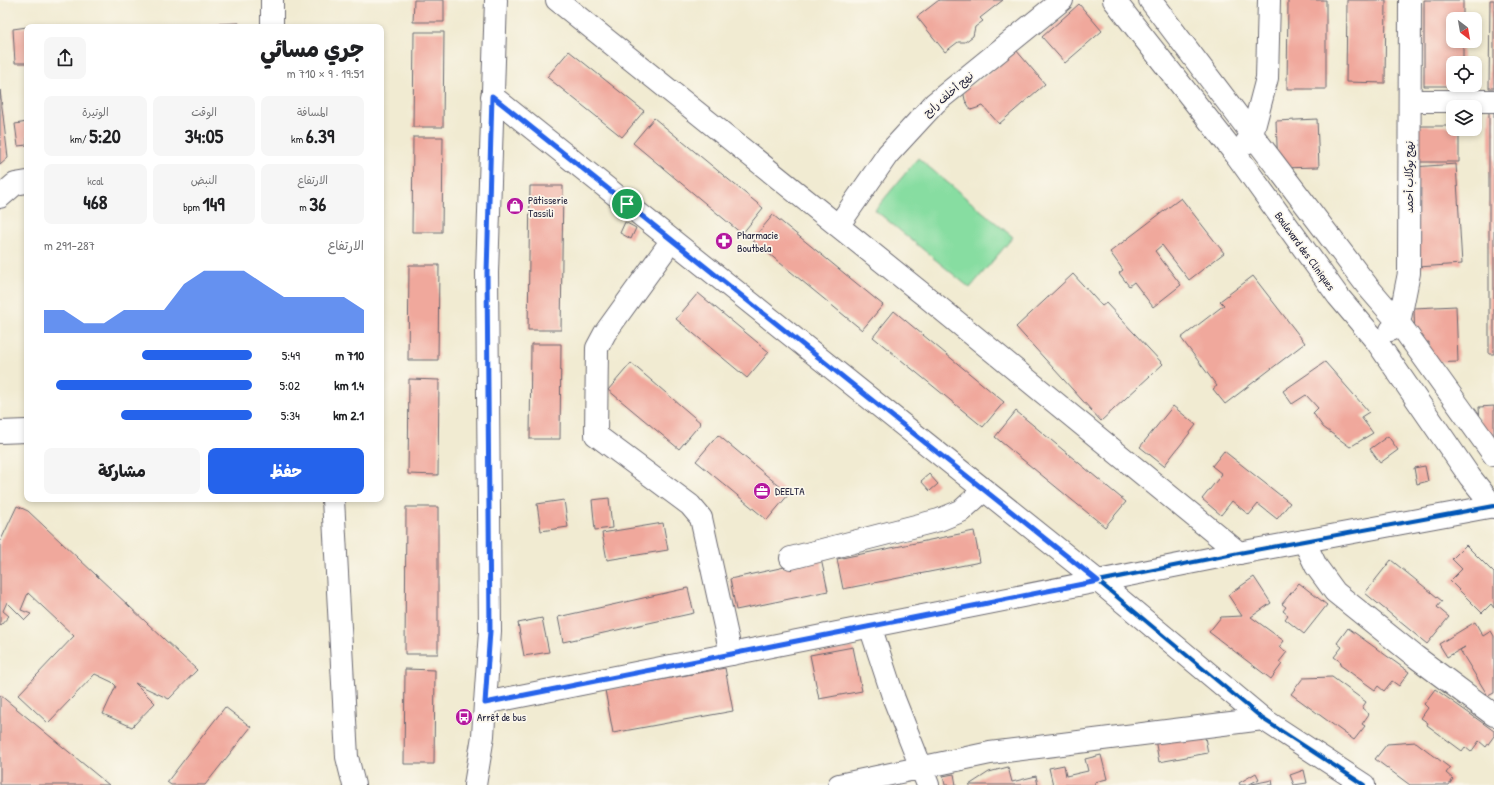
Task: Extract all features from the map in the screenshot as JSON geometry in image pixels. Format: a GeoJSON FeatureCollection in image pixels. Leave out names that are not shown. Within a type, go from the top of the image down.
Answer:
{"type":"FeatureCollection","features":[{"type":"Feature","properties":{"kind":"street"},"geometry":{"type":"LineString","coordinates":[[272,0],[272,24]]}},
{"type":"Feature","properties":{"kind":"street"},"geometry":{"type":"LineString","coordinates":[[474,785],[483,736],[490,631],[487,273],[496,0]]}},
{"type":"Feature","properties":{"kind":"street"},"geometry":{"type":"LineString","coordinates":[[557,0],[1240,553]]}},
{"type":"Feature","properties":{"kind":"street","name":"نهج أخلف رابح"},"geometry":{"type":"LineString","coordinates":[[838,226],[888,154],[935,103],[1062,0]]}},
{"type":"Feature","properties":{"kind":"street","name":"Boulevard des Cliniques"},"geometry":{"type":"LineString","coordinates":[[1114,0],[1237,156],[1338,296],[1377,342],[1493,506]]}},
{"type":"Feature","properties":{"kind":"street"},"geometry":{"type":"LineString","coordinates":[[1150,0],[1368,287],[1399,323],[1494,455]]}},
{"type":"Feature","properties":{"kind":"street"},"geometry":{"type":"LineString","coordinates":[[1237,156],[1252,135],[1267,78],[1269,0]]}},
{"type":"Feature","properties":{"kind":"street","name":"نهج بوكلاب أحمد"},"geometry":{"type":"LineString","coordinates":[[1399,323],[1409,273],[1410,0]]}},
{"type":"Feature","properties":{"kind":"street"},"geometry":{"type":"LineString","coordinates":[[492,96],[1098,581],[1263,719],[1364,785]]}},
{"type":"Feature","properties":{"kind":"street"},"geometry":{"type":"LineString","coordinates":[[1410,100],[1494,101]]}},
{"type":"Feature","properties":{"kind":"street"},"geometry":{"type":"LineString","coordinates":[[0,197],[15,184],[24,182]]}},
{"type":"Feature","properties":{"kind":"street"},"geometry":{"type":"LineString","coordinates":[[672,240],[605,333],[597,348],[596,435],[690,505],[701,518],[731,654]]}},
{"type":"Feature","properties":{"kind":"street"},"geometry":{"type":"LineString","coordinates":[[1377,342],[1399,323]]}},
{"type":"Feature","properties":{"kind":"street"},"geometry":{"type":"LineString","coordinates":[[0,432],[24,431]]}},
{"type":"Feature","properties":{"kind":"street"},"geometry":{"type":"LineString","coordinates":[[791,558],[939,520],[961,511],[984,490]]}},
{"type":"Feature","properties":{"kind":"street"},"geometry":{"type":"LineString","coordinates":[[333,502],[347,757],[354,785]]}},
{"type":"Feature","properties":{"kind":"street"},"geometry":{"type":"LineString","coordinates":[[485,703],[1240,553],[1493,506]]}},
{"type":"Feature","properties":{"kind":"street"},"geometry":{"type":"LineString","coordinates":[[1304,541],[1316,566],[1336,592],[1416,657],[1494,715]]}},
{"type":"Feature","properties":{"kind":"street"},"geometry":{"type":"LineString","coordinates":[[870,626],[894,699],[924,776]]}},
{"type":"Feature","properties":{"kind":"street"},"geometry":{"type":"LineString","coordinates":[[839,785],[924,776],[990,753],[1263,719]]}},
{"type":"Feature","properties":{"kind":"green space"},"geometry":{"type":"Polygon","coordinates":[[[918,158],[1013,237],[970,288],[875,210],[918,158]]]}},
{"type":"Feature","properties":{"kind":"building"},"geometry":{"type":"Polygon","coordinates":[[[414,0],[444,0],[444,22],[413,22],[414,0]]]}},
{"type":"Feature","properties":{"kind":"building"},"geometry":{"type":"Polygon","coordinates":[[[939,0],[1003,0],[980,18],[983,21],[975,27],[973,36],[965,42],[958,42],[945,52],[917,17],[939,0]]]}},
{"type":"Feature","properties":{"kind":"building"},"geometry":{"type":"Polygon","coordinates":[[[1288,0],[1326,0],[1326,89],[1287,89],[1288,0]]]}},
{"type":"Feature","properties":{"kind":"building"},"geometry":{"type":"Polygon","coordinates":[[[1347,0],[1386,0],[1385,83],[1346,82],[1347,0]]]}},
{"type":"Feature","properties":{"kind":"building"},"geometry":{"type":"Polygon","coordinates":[[[1424,0],[1463,0],[1463,12],[1446,12],[1446,48],[1463,48],[1463,56],[1446,56],[1446,86],[1424,86],[1424,0]]]}},
{"type":"Feature","properties":{"kind":"building"},"geometry":{"type":"Polygon","coordinates":[[[1490,0],[1494,0],[1494,88],[1489,88],[1490,0]]]}},
{"type":"Feature","properties":{"kind":"building"},"geometry":{"type":"Polygon","coordinates":[[[1079,4],[1102,31],[1065,63],[1042,37],[1079,4]]]}},
{"type":"Feature","properties":{"kind":"building"},"geometry":{"type":"Polygon","coordinates":[[[239,23],[239,24],[216,24],[239,23]]]}},
{"type":"Feature","properties":{"kind":"building"},"geometry":{"type":"Polygon","coordinates":[[[24,27],[24,63],[15,63],[13,29],[24,27]]]}},
{"type":"Feature","properties":{"kind":"building"},"geometry":{"type":"Polygon","coordinates":[[[414,32],[444,32],[443,127],[413,127],[414,32]]]}},
{"type":"Feature","properties":{"kind":"building"},"geometry":{"type":"Polygon","coordinates":[[[1016,50],[1045,84],[999,124],[983,106],[971,110],[965,100],[963,90],[967,87],[975,85],[1016,50]]]}},
{"type":"Feature","properties":{"kind":"building"},"geometry":{"type":"Polygon","coordinates":[[[569,51],[644,111],[622,137],[547,77],[569,51]]]}},
{"type":"Feature","properties":{"kind":"building"},"geometry":{"type":"Polygon","coordinates":[[[0,90],[8,158],[0,165],[0,90]]]}},
{"type":"Feature","properties":{"kind":"building"},"geometry":{"type":"Polygon","coordinates":[[[1489,110],[1494,110],[1494,354],[1489,354],[1489,110]]]}},
{"type":"Feature","properties":{"kind":"building"},"geometry":{"type":"Polygon","coordinates":[[[654,118],[763,208],[742,234],[633,143],[654,118]]]}},
{"type":"Feature","properties":{"kind":"building"},"geometry":{"type":"Polygon","coordinates":[[[1317,119],[1319,167],[1278,168],[1276,121],[1317,119]]]}},
{"type":"Feature","properties":{"kind":"building"},"geometry":{"type":"Polygon","coordinates":[[[24,122],[24,145],[18,146],[15,124],[24,122]]]}},
{"type":"Feature","properties":{"kind":"building"},"geometry":{"type":"Polygon","coordinates":[[[1417,126],[1446,126],[1446,136],[1459,136],[1459,162],[1416,162],[1417,126]]]}},
{"type":"Feature","properties":{"kind":"building"},"geometry":{"type":"Polygon","coordinates":[[[413,137],[443,137],[442,232],[412,232],[413,137]]]}},
{"type":"Feature","properties":{"kind":"building"},"geometry":{"type":"Polygon","coordinates":[[[1456,164],[1462,264],[1418,267],[1413,167],[1456,164]]]}},
{"type":"Feature","properties":{"kind":"building"},"geometry":{"type":"Polygon","coordinates":[[[530,186],[563,186],[561,330],[528,330],[530,186]]]}},
{"type":"Feature","properties":{"kind":"building"},"geometry":{"type":"Polygon","coordinates":[[[1181,198],[1224,253],[1189,280],[1162,245],[1155,251],[1181,285],[1153,307],[1134,282],[1129,286],[1119,273],[1123,270],[1110,252],[1181,198]]]}},
{"type":"Feature","properties":{"kind":"building"},"geometry":{"type":"Polygon","coordinates":[[[773,215],[883,305],[862,330],[752,240],[773,215]]]}},
{"type":"Feature","properties":{"kind":"building"},"geometry":{"type":"Polygon","coordinates":[[[625,222],[636,228],[631,239],[620,233],[625,222]]]}},
{"type":"Feature","properties":{"kind":"building"},"geometry":{"type":"Polygon","coordinates":[[[409,265],[439,265],[438,360],[408,360],[409,265]]]}},
{"type":"Feature","properties":{"kind":"building"},"geometry":{"type":"Polygon","coordinates":[[[1073,274],[1102,306],[1106,303],[1163,364],[1101,421],[1016,327],[1073,274]]]}},
{"type":"Feature","properties":{"kind":"building"},"geometry":{"type":"Polygon","coordinates":[[[1253,276],[1305,343],[1225,404],[1213,389],[1217,386],[1181,338],[1224,305],[1220,301],[1253,276]]]}},
{"type":"Feature","properties":{"kind":"building"},"geometry":{"type":"Polygon","coordinates":[[[698,293],[769,352],[747,378],[676,319],[698,293]]]}},
{"type":"Feature","properties":{"kind":"building"},"geometry":{"type":"Polygon","coordinates":[[[1456,306],[1458,362],[1429,363],[1429,342],[1415,343],[1414,308],[1456,306]]]}},
{"type":"Feature","properties":{"kind":"building"},"geometry":{"type":"Polygon","coordinates":[[[894,311],[1004,402],[983,427],[873,337],[894,311]]]}},
{"type":"Feature","properties":{"kind":"building"},"geometry":{"type":"Polygon","coordinates":[[[531,344],[561,344],[560,439],[530,439],[531,344]]]}},
{"type":"Feature","properties":{"kind":"building"},"geometry":{"type":"Polygon","coordinates":[[[1325,362],[1369,412],[1361,417],[1373,433],[1350,447],[1323,427],[1313,413],[1318,408],[1306,395],[1292,404],[1283,391],[1325,362]]]}},
{"type":"Feature","properties":{"kind":"building"},"geometry":{"type":"Polygon","coordinates":[[[631,363],[701,423],[679,449],[608,390],[631,363]]]}},
{"type":"Feature","properties":{"kind":"building"},"geometry":{"type":"Polygon","coordinates":[[[409,379],[439,380],[438,475],[408,474],[409,379]]]}},
{"type":"Feature","properties":{"kind":"building"},"geometry":{"type":"Polygon","coordinates":[[[1173,406],[1196,425],[1164,466],[1140,447],[1173,406]]]}},
{"type":"Feature","properties":{"kind":"building"},"geometry":{"type":"Polygon","coordinates":[[[1494,406],[1494,440],[1481,441],[1479,407],[1494,406]]]}},
{"type":"Feature","properties":{"kind":"building"},"geometry":{"type":"Polygon","coordinates":[[[1016,411],[1126,502],[1105,527],[995,437],[1016,411]]]}},
{"type":"Feature","properties":{"kind":"building"},"geometry":{"type":"Polygon","coordinates":[[[718,435],[789,494],[767,520],[696,461],[718,435]]]}},
{"type":"Feature","properties":{"kind":"building"},"geometry":{"type":"Polygon","coordinates":[[[1388,436],[1398,450],[1380,463],[1370,449],[1388,436]]]}},
{"type":"Feature","properties":{"kind":"building"},"geometry":{"type":"Polygon","coordinates":[[[1224,451],[1290,503],[1277,519],[1258,504],[1249,515],[1232,501],[1221,515],[1202,499],[1222,474],[1212,466],[1224,451]]]}},
{"type":"Feature","properties":{"kind":"building"},"geometry":{"type":"Polygon","coordinates":[[[1425,466],[1428,481],[1417,484],[1414,468],[1425,466]]]}},
{"type":"Feature","properties":{"kind":"building"},"geometry":{"type":"Polygon","coordinates":[[[929,474],[938,484],[930,491],[921,481],[929,474]]]}},
{"type":"Feature","properties":{"kind":"building"},"geometry":{"type":"Polygon","coordinates":[[[609,498],[612,528],[595,530],[592,500],[609,498]]]}},
{"type":"Feature","properties":{"kind":"building"},"geometry":{"type":"Polygon","coordinates":[[[564,500],[568,527],[541,531],[537,504],[564,500]]]}},
{"type":"Feature","properties":{"kind":"building"},"geometry":{"type":"Polygon","coordinates":[[[17,506],[28,511],[197,670],[169,699],[135,683],[155,703],[132,727],[103,714],[116,686],[112,682],[95,674],[48,723],[18,695],[74,636],[28,593],[21,610],[31,614],[25,620],[7,602],[3,611],[9,616],[0,626],[0,542],[17,506]]]}},
{"type":"Feature","properties":{"kind":"building"},"geometry":{"type":"Polygon","coordinates":[[[406,507],[438,507],[438,654],[405,654],[406,507]]]}},
{"type":"Feature","properties":{"kind":"building"},"geometry":{"type":"Polygon","coordinates":[[[663,523],[668,550],[607,560],[602,533],[663,523]]]}},
{"type":"Feature","properties":{"kind":"building"},"geometry":{"type":"Polygon","coordinates":[[[974,531],[980,562],[843,589],[837,559],[974,531]]]}},
{"type":"Feature","properties":{"kind":"building"},"geometry":{"type":"Polygon","coordinates":[[[1466,545],[1494,573],[1494,608],[1491,604],[1482,613],[1450,581],[1462,569],[1452,559],[1466,545]]]}},
{"type":"Feature","properties":{"kind":"building"},"geometry":{"type":"Polygon","coordinates":[[[821,559],[828,591],[736,610],[730,579],[821,559]]]}},
{"type":"Feature","properties":{"kind":"building"},"geometry":{"type":"Polygon","coordinates":[[[1391,560],[1442,601],[1437,607],[1449,617],[1427,644],[1365,593],[1391,560]]]}},
{"type":"Feature","properties":{"kind":"building"},"geometry":{"type":"Polygon","coordinates":[[[1254,577],[1271,603],[1251,617],[1284,641],[1279,647],[1287,652],[1279,662],[1282,664],[1271,679],[1209,632],[1221,617],[1242,616],[1228,595],[1254,577]]]}},
{"type":"Feature","properties":{"kind":"building"},"geometry":{"type":"Polygon","coordinates":[[[1299,583],[1327,605],[1304,634],[1285,619],[1288,615],[1283,611],[1286,607],[1282,604],[1299,583]]]}},
{"type":"Feature","properties":{"kind":"building"},"geometry":{"type":"Polygon","coordinates":[[[688,588],[694,613],[563,642],[558,617],[688,588]]]}},
{"type":"Feature","properties":{"kind":"building"},"geometry":{"type":"Polygon","coordinates":[[[542,618],[549,652],[524,656],[518,623],[542,618]]]}},
{"type":"Feature","properties":{"kind":"building"},"geometry":{"type":"Polygon","coordinates":[[[1475,622],[1483,636],[1491,631],[1494,636],[1494,693],[1488,696],[1460,650],[1465,647],[1447,657],[1439,644],[1475,622]]]}},
{"type":"Feature","properties":{"kind":"building"},"geometry":{"type":"Polygon","coordinates":[[[1348,628],[1409,672],[1399,686],[1392,681],[1384,691],[1378,686],[1375,690],[1340,665],[1341,662],[1334,657],[1342,647],[1337,643],[1348,628]]]}},
{"type":"Feature","properties":{"kind":"building"},"geometry":{"type":"Polygon","coordinates":[[[853,647],[862,691],[819,699],[810,655],[853,647]]]}},
{"type":"Feature","properties":{"kind":"building"},"geometry":{"type":"Polygon","coordinates":[[[725,668],[733,711],[613,733],[605,690],[725,668]]]}},
{"type":"Feature","properties":{"kind":"building"},"geometry":{"type":"Polygon","coordinates":[[[405,669],[435,670],[434,764],[404,764],[405,669]]]}},
{"type":"Feature","properties":{"kind":"building"},"geometry":{"type":"Polygon","coordinates":[[[1332,677],[1366,702],[1362,708],[1369,714],[1362,724],[1365,726],[1354,740],[1291,694],[1303,678],[1332,677]]]}},
{"type":"Feature","properties":{"kind":"building"},"geometry":{"type":"Polygon","coordinates":[[[1435,689],[1494,731],[1494,736],[1486,747],[1479,741],[1471,752],[1465,747],[1462,751],[1427,725],[1428,723],[1421,718],[1428,708],[1424,704],[1435,689]]]}},
{"type":"Feature","properties":{"kind":"building"},"geometry":{"type":"Polygon","coordinates":[[[0,695],[109,785],[0,785],[0,695]]]}},
{"type":"Feature","properties":{"kind":"building"},"geometry":{"type":"Polygon","coordinates":[[[225,707],[251,727],[205,785],[171,785],[167,782],[225,707]]]}},
{"type":"Feature","properties":{"kind":"building"},"geometry":{"type":"Polygon","coordinates":[[[1202,722],[1208,753],[1159,762],[1155,739],[1202,722]]]}},
{"type":"Feature","properties":{"kind":"building"},"geometry":{"type":"Polygon","coordinates":[[[1416,742],[1450,768],[1446,773],[1453,779],[1449,785],[1410,785],[1375,759],[1387,744],[1416,742]]]}},
{"type":"Feature","properties":{"kind":"building"},"geometry":{"type":"Polygon","coordinates":[[[1101,755],[1107,779],[1095,782],[1095,785],[1053,785],[1049,768],[1064,765],[1066,776],[1088,771],[1085,759],[1101,755]]]}},
{"type":"Feature","properties":{"kind":"building"},"geometry":{"type":"Polygon","coordinates":[[[1008,767],[1012,782],[1036,776],[1038,785],[969,785],[989,772],[1008,767]]]}},
{"type":"Feature","properties":{"kind":"building"},"geometry":{"type":"Polygon","coordinates":[[[1304,770],[1307,783],[1294,785],[1290,775],[1304,770]]]}},
{"type":"Feature","properties":{"kind":"building"},"geometry":{"type":"Polygon","coordinates":[[[1256,773],[1259,779],[1248,785],[1240,785],[1239,783],[1256,773]]]}},
{"type":"Feature","properties":{"kind":"building"},"geometry":{"type":"Polygon","coordinates":[[[954,774],[956,785],[945,785],[943,776],[954,774]]]}},
{"type":"Feature","properties":{"kind":"building"},"geometry":{"type":"Polygon","coordinates":[[[1272,780],[1273,785],[1252,785],[1252,784],[1272,780]]]}},
{"type":"Feature","properties":{"kind":"cycle path"},"geometry":{"type":"LineString","coordinates":[[492,96],[1098,581],[1263,719],[1364,785]]}},
{"type":"Feature","properties":{"kind":"cycle path"},"geometry":{"type":"LineString","coordinates":[[485,703],[1239,553],[1494,506]]}},
{"type":"Feature","properties":{"kind":"place","name":"Pâtisserie Tassili"},"geometry":{"type":"Point","coordinates":[515,206]}},
{"type":"Feature","properties":{"kind":"place","name":"Pharmacie Boutbela"},"geometry":{"type":"Point","coordinates":[724,241]}},
{"type":"Feature","properties":{"kind":"place","name":"DEELTA"},"geometry":{"type":"Point","coordinates":[762,491]}},
{"type":"Feature","properties":{"kind":"place","name":"Arrêt de bus"},"geometry":{"type":"Point","coordinates":[464,717]}},
{"type":"Feature","properties":{"kind":"route"},"geometry":{"type":"LineString","coordinates":[[492,96],[627,204],[1098,581],[485,703],[490,631],[487,273],[492,96]]}}]}
